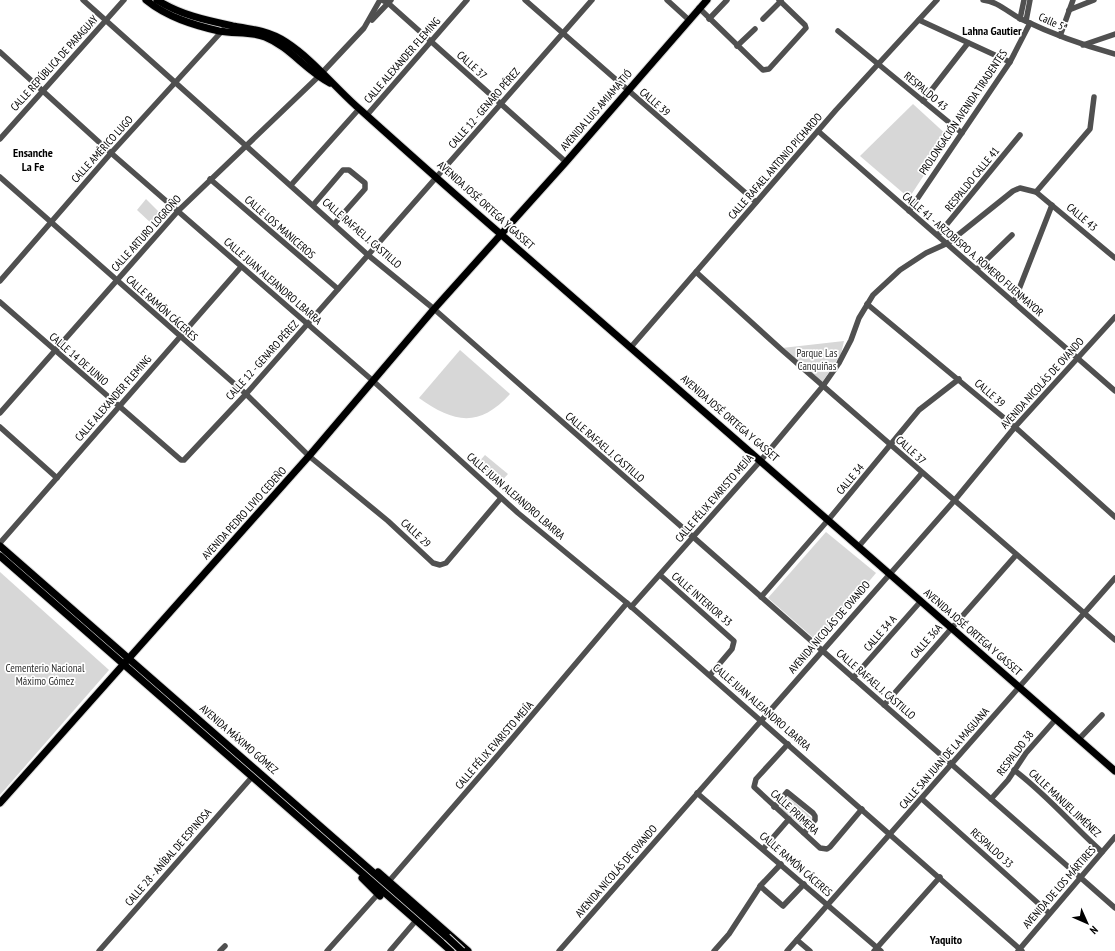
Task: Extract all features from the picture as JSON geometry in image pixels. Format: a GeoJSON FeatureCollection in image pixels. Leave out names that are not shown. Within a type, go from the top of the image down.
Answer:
{"type":"FeatureCollection","features":[{"type":"Feature","properties":{"kind":"main road","name":"AVENIDA JOSÉ ORTEGA Y GASSET"},"geometry":{"type":"LineString","coordinates":[[146,0],[162,11],[178,19],[220,31],[250,33],[266,38],[283,47],[321,74]]}},
{"type":"Feature","properties":{"kind":"main road","name":"AVENIDA JOSÉ ORTEGA Y GASSET"},"geometry":{"type":"LineString","coordinates":[[157,0],[173,10],[192,17],[272,34],[289,43],[359,109],[762,460],[1115,771]]}},
{"type":"Feature","properties":{"kind":"main road","name":"AVENIDA LUIS AMIAMA TIÓ"},"geometry":{"type":"LineString","coordinates":[[501,234],[566,162],[707,0]]}},
{"type":"Feature","properties":{"kind":"main road","name":"AVENIDA PEDRO LIVIO CEDEÑO"},"geometry":{"type":"LineString","coordinates":[[0,803],[309,456],[372,380],[501,234]]}},
{"type":"Feature","properties":{"kind":"main road","name":"AVENIDA MÁXIMO GÓMEZ"},"geometry":{"type":"LineString","coordinates":[[0,544],[252,777],[451,951]]}},
{"type":"Feature","properties":{"kind":"main road","name":"AVENIDA MÁXIMO GÓMEZ"},"geometry":{"type":"LineString","coordinates":[[0,556],[126,660],[351,852],[462,951]]}},
{"type":"Feature","properties":{"kind":"main road"},"geometry":{"type":"LineString","coordinates":[[351,852],[390,880],[468,951]]}},
{"type":"Feature","properties":{"kind":"main road"},"geometry":{"type":"LineString","coordinates":[[344,859],[368,886],[443,951]]}},
{"type":"Feature","properties":{"kind":"street","name":"CALLE RAFAEL J. CASTILLO"},"geometry":{"type":"LineString","coordinates":[[83,0],[174,82],[314,204],[368,255],[434,309],[884,705],[952,763],[1115,908]]}},
{"type":"Feature","properties":{"kind":"street","name":"CALLE REPÚBLICA DE PARAGUAY"},"geometry":{"type":"LineString","coordinates":[[0,139],[124,0]]}},
{"type":"Feature","properties":{"kind":"street"},"geometry":{"type":"LineString","coordinates":[[364,28],[381,0]]}},
{"type":"Feature","properties":{"kind":"street","name":"CALLE 37"},"geometry":{"type":"LineString","coordinates":[[381,0],[389,1],[431,41],[566,162]]}},
{"type":"Feature","properties":{"kind":"street","name":"CALLE ALEXANDER FLEMING"},"geometry":{"type":"LineString","coordinates":[[367,115],[467,0]]}},
{"type":"Feature","properties":{"kind":"street","name":"CALLE 39"},"geometry":{"type":"LineString","coordinates":[[524,0],[756,202]]}},
{"type":"Feature","properties":{"kind":"street","name":"CALLE 12 - GENARO PÉREZ"},"geometry":{"type":"LineString","coordinates":[[183,461],[246,394],[592,0]]}},
{"type":"Feature","properties":{"kind":"street"},"geometry":{"type":"LineString","coordinates":[[667,0],[689,20]]}},
{"type":"Feature","properties":{"kind":"street"},"geometry":{"type":"LineString","coordinates":[[709,18],[727,0]]}},
{"type":"Feature","properties":{"kind":"street"},"geometry":{"type":"LineString","coordinates":[[699,8],[763,70],[770,70],[806,28],[805,25],[780,0],[763,19]]}},
{"type":"Feature","properties":{"kind":"street","name":"CALLE RAFAEL ANTONIO PICHARDO"},"geometry":{"type":"LineString","coordinates":[[631,347],[818,131],[937,0]]}},
{"type":"Feature","properties":{"kind":"street","name":"Calle 5ª"},"geometry":{"type":"LineString","coordinates":[[986,0],[1026,21],[1083,46],[1115,54]]}},
{"type":"Feature","properties":{"kind":"street"},"geometry":{"type":"LineString","coordinates":[[1024,0],[1026,21]]}},
{"type":"Feature","properties":{"kind":"street"},"geometry":{"type":"LineString","coordinates":[[1026,21],[1030,0]]}},
{"type":"Feature","properties":{"kind":"street"},"geometry":{"type":"LineString","coordinates":[[1060,36],[1073,0]]}},
{"type":"Feature","properties":{"kind":"street"},"geometry":{"type":"LineString","coordinates":[[1069,10],[1094,0]]}},
{"type":"Feature","properties":{"kind":"street"},"geometry":{"type":"LineString","coordinates":[[364,28],[389,1]]}},
{"type":"Feature","properties":{"kind":"street"},"geometry":{"type":"LineString","coordinates":[[919,20],[1010,62]]}},
{"type":"Feature","properties":{"kind":"street","name":"PROLONGACIÓN AVENIDA TIRADENTES"},"geometry":{"type":"LineString","coordinates":[[909,211],[1010,62],[1026,21]]}},
{"type":"Feature","properties":{"kind":"street"},"geometry":{"type":"LineString","coordinates":[[220,31],[236,26]]}},
{"type":"Feature","properties":{"kind":"street","name":"CALLE ARTURO LOGROÑO"},"geometry":{"type":"LineString","coordinates":[[0,413],[178,211],[321,74],[364,28]]}},
{"type":"Feature","properties":{"kind":"street"},"geometry":{"type":"LineString","coordinates":[[737,46],[755,28]]}},
{"type":"Feature","properties":{"kind":"street","name":"CALLE AMÉRICO LUGO"},"geometry":{"type":"LineString","coordinates":[[0,281],[111,153],[220,31]]}},
{"type":"Feature","properties":{"kind":"street","name":"RESPALDO 43"},"geometry":{"type":"LineString","coordinates":[[838,31],[962,133]]}},
{"type":"Feature","properties":{"kind":"street"},"geometry":{"type":"LineString","coordinates":[[1083,46],[1115,34]]}},
{"type":"Feature","properties":{"kind":"street"},"geometry":{"type":"LineString","coordinates":[[923,101],[968,43]]}},
{"type":"Feature","properties":{"kind":"street","name":"CALLE JUAN ALEJANDRO LBARRA"},"geometry":{"type":"LineString","coordinates":[[0,52],[111,153],[372,380],[501,498],[710,675],[940,877],[1020,950]]}},
{"type":"Feature","properties":{"kind":"street"},"geometry":{"type":"LineString","coordinates":[[948,243],[1013,191],[1020,188],[1036,192],[1090,129],[1094,97]]}},
{"type":"Feature","properties":{"kind":"street","name":"CALLE ALEXANDER FLEMING"},"geometry":{"type":"LineString","coordinates":[[291,185],[359,109]]}},
{"type":"Feature","properties":{"kind":"street","name":"CALLE 41 - ARZOBISPO A. ROMERO FUENMAYOR"},"geometry":{"type":"LineString","coordinates":[[818,131],[909,211],[948,243],[1115,391]]}},
{"type":"Feature","properties":{"kind":"street","name":"RESPALDO CALLE 41"},"geometry":{"type":"LineString","coordinates":[[938,235],[1020,135]]}},
{"type":"Feature","properties":{"kind":"street"},"geometry":{"type":"LineString","coordinates":[[314,204],[343,170],[349,170],[365,183],[366,189],[335,223]]}},
{"type":"Feature","properties":{"kind":"street","name":"CALLE RAMÓN CÁCERES"},"geometry":{"type":"LineString","coordinates":[[0,176],[179,337],[246,394],[309,456]]}},
{"type":"Feature","properties":{"kind":"street","name":"CALLE LOS MANICEROS"},"geometry":{"type":"LineString","coordinates":[[210,179],[338,290]]}},
{"type":"Feature","properties":{"kind":"street","name":"CALLE 43"},"geometry":{"type":"LineString","coordinates":[[1036,192],[1115,258]]}},
{"type":"Feature","properties":{"kind":"street"},"geometry":{"type":"LineString","coordinates":[[1014,302],[1052,205]]}},
{"type":"Feature","properties":{"kind":"street"},"geometry":{"type":"LineString","coordinates":[[977,270],[1012,235]]}},
{"type":"Feature","properties":{"kind":"street","name":"CALLE FÉLIX EVARISTO MEJÍA"},"geometry":{"type":"LineString","coordinates":[[390,880],[629,605],[660,575],[762,460],[823,386],[839,363],[867,304],[873,295],[900,270],[926,253],[948,243]]}},
{"type":"Feature","properties":{"kind":"street","name":"CALLE ALEXANDER FLEMING"},"geometry":{"type":"LineString","coordinates":[[0,544],[241,267]]}},
{"type":"Feature","properties":{"kind":"street","name":"CALLE 37"},"geometry":{"type":"LineString","coordinates":[[696,272],[954,501],[1114,637]]}},
{"type":"Feature","properties":{"kind":"street","name":"CALLE 14 DE JUNIO"},"geometry":{"type":"LineString","coordinates":[[0,302],[119,407],[183,461]]}},
{"type":"Feature","properties":{"kind":"street","name":"CALLE 39"},"geometry":{"type":"LineString","coordinates":[[867,304],[1015,427],[1115,517]]}},
{"type":"Feature","properties":{"kind":"street","name":"AVENIDA NICOLÁS DE OVANDO"},"geometry":{"type":"LineString","coordinates":[[559,951],[889,573],[954,501],[1015,427],[1115,317]]}},
{"type":"Feature","properties":{"kind":"street","name":"CALLE 34"},"geometry":{"type":"LineString","coordinates":[[761,597],[892,445],[919,410],[959,379]]}},
{"type":"Feature","properties":{"kind":"street"},"geometry":{"type":"LineString","coordinates":[[0,427],[57,478]]}},
{"type":"Feature","properties":{"kind":"street","name":"CALLE 29"},"geometry":{"type":"LineString","coordinates":[[309,456],[388,521],[433,563],[440,565],[446,562],[501,498]]}},
{"type":"Feature","properties":{"kind":"street"},"geometry":{"type":"LineString","coordinates":[[859,546],[922,473]]}},
{"type":"Feature","properties":{"kind":"street","name":"CALLE 36A"},"geometry":{"type":"LineString","coordinates":[[884,705],[1016,555]]}},
{"type":"Feature","properties":{"kind":"street","name":"CALLE INTERIOR 33"},"geometry":{"type":"LineString","coordinates":[[660,575],[734,641],[735,645],[710,675]]}},
{"type":"Feature","properties":{"kind":"street","name":"CALLE SAN JUAN DE LA MAGUANA"},"geometry":{"type":"LineString","coordinates":[[787,951],[1115,578]]}},
{"type":"Feature","properties":{"kind":"street","name":"CALLE 34 A"},"geometry":{"type":"LineString","coordinates":[[854,678],[921,601]]}},
{"type":"Feature","properties":{"kind":"street"},"geometry":{"type":"LineString","coordinates":[[1079,739],[1102,715]]}},
{"type":"Feature","properties":{"kind":"street","name":"RESPALDO 38"},"geometry":{"type":"LineString","coordinates":[[991,799],[1026,753],[1056,719]]}},
{"type":"Feature","properties":{"kind":"street","name":"CALLE PRIMERA"},"geometry":{"type":"LineString","coordinates":[[788,744],[754,783],[754,787],[820,848],[827,849],[862,809]]}},
{"type":"Feature","properties":{"kind":"street","name":"CALLE MANUEL JIMÉNEZ"},"geometry":{"type":"LineString","coordinates":[[1014,770],[1030,782],[1070,823],[1102,852]]}},
{"type":"Feature","properties":{"kind":"street","name":"CALLE 28 - ANÍBAL DE ESPINOSA"},"geometry":{"type":"LineString","coordinates":[[100,951],[252,777]]}},
{"type":"Feature","properties":{"kind":"street"},"geometry":{"type":"LineString","coordinates":[[774,806],[787,792],[813,813],[815,820],[804,833]]}},
{"type":"Feature","properties":{"kind":"street","name":"CALLE RAMÓN CÁCERES"},"geometry":{"type":"LineString","coordinates":[[697,793],[828,904],[878,950]]}},
{"type":"Feature","properties":{"kind":"street","name":"RESPALDO 33"},"geometry":{"type":"LineString","coordinates":[[922,799],[1049,913]]}},
{"type":"Feature","properties":{"kind":"street"},"geometry":{"type":"LineString","coordinates":[[763,848],[789,819]]}},
{"type":"Feature","properties":{"kind":"street","name":"AVENIDA DE LOS MÁRTIRES"},"geometry":{"type":"LineString","coordinates":[[1020,950],[1049,913],[1115,837]]}},
{"type":"Feature","properties":{"kind":"street"},"geometry":{"type":"LineString","coordinates":[[714,951],[729,934],[760,886],[780,864]]}},
{"type":"Feature","properties":{"kind":"street"},"geometry":{"type":"LineString","coordinates":[[878,950],[940,877]]}},
{"type":"Feature","properties":{"kind":"street"},"geometry":{"type":"LineString","coordinates":[[760,886],[783,906],[804,884]]}},
{"type":"Feature","properties":{"kind":"street"},"geometry":{"type":"LineString","coordinates":[[328,951],[378,894]]}},
{"type":"Feature","properties":{"kind":"street"},"geometry":{"type":"LineString","coordinates":[[390,951],[413,924]]}},
{"type":"Feature","properties":{"kind":"street"},"geometry":{"type":"LineString","coordinates":[[797,940],[810,951]]}},
{"type":"Feature","properties":{"kind":"street"},"geometry":{"type":"LineString","coordinates":[[220,951],[225,946]]}},
{"type":"Feature","properties":{"kind":"green space"},"geometry":{"type":"Polygon","coordinates":[[[913,104],[949,137],[909,198],[860,156],[913,104]]]}},
{"type":"Feature","properties":{"kind":"green space"},"geometry":{"type":"Polygon","coordinates":[[[146,199],[161,214],[152,224],[137,210],[146,199]]]}},
{"type":"Feature","properties":{"kind":"green space","name":"Parque Las Canquiñas"},"geometry":{"type":"Polygon","coordinates":[[[844,341],[841,354],[821,384],[782,348],[844,341]]]}},
{"type":"Feature","properties":{"kind":"green space"},"geometry":{"type":"Polygon","coordinates":[[[460,350],[510,394],[499,405],[477,417],[455,417],[444,413],[419,398],[460,350]]]}},
{"type":"Feature","properties":{"kind":"green space"},"geometry":{"type":"Polygon","coordinates":[[[485,455],[508,474],[498,485],[476,465],[485,455]]]}},
{"type":"Feature","properties":{"kind":"green space"},"geometry":{"type":"Polygon","coordinates":[[[826,532],[876,573],[818,642],[768,598],[826,532]]]}},
{"type":"Feature","properties":{"kind":"green space","name":"Cementerio Nacional Máximo Gómez"},"geometry":{"type":"Polygon","coordinates":[[[0,572],[109,670],[0,795],[0,572]]]}},
{"type":"Feature","properties":{"kind":"green space"},"geometry":{"type":"Polygon","coordinates":[[[788,796],[812,818],[804,828],[780,808],[788,796]]]}},
{"type":"Feature","properties":{"kind":"district","name":"Lahna Gautier"},"geometry":{"type":"Point","coordinates":[992,31]}},
{"type":"Feature","properties":{"kind":"district","name":"Ensanche La Fe"},"geometry":{"type":"Point","coordinates":[33,160]}},
{"type":"Feature","properties":{"kind":"district","name":"Yaquito"},"geometry":{"type":"Point","coordinates":[946,940]}}]}
